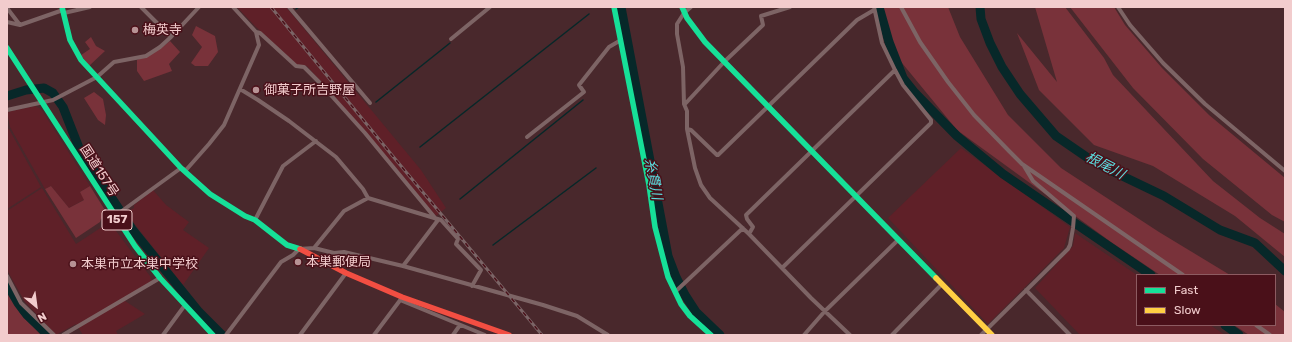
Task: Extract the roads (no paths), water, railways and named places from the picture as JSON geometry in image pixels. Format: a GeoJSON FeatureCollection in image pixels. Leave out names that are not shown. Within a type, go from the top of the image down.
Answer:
{"type":"FeatureCollection","features":[{"type":"Feature","properties":{"kind":"main road"},"geometry":{"type":"LineString","coordinates":[[614,7],[649,184],[655,227],[668,277],[690,316],[711,335]]}},
{"type":"Feature","properties":{"kind":"main road"},"geometry":{"type":"LineString","coordinates":[[682,7],[684,13],[705,42],[992,335]]}},
{"type":"Feature","properties":{"kind":"main road"},"geometry":{"type":"LineString","coordinates":[[63,10],[70,40],[81,60],[149,135],[181,168],[210,194],[245,216],[255,220],[287,245],[299,249],[346,273],[401,298],[509,335]]}},
{"type":"Feature","properties":{"kind":"main road","name":"国道157号"},"geometry":{"type":"LineString","coordinates":[[7,48],[117,215],[135,246],[160,278],[213,335]]}},
{"type":"Feature","properties":{"kind":"street"},"geometry":{"type":"LineString","coordinates":[[7,22],[20,25],[63,10],[90,7]]}},
{"type":"Feature","properties":{"kind":"street"},"geometry":{"type":"LineString","coordinates":[[141,7],[171,37]]}},
{"type":"Feature","properties":{"kind":"street"},"geometry":{"type":"LineString","coordinates":[[7,110],[53,100],[97,77],[114,62],[146,56],[160,47],[171,37],[199,7]]}},
{"type":"Feature","properties":{"kind":"street"},"geometry":{"type":"LineString","coordinates":[[233,7],[256,32],[296,66],[304,67],[320,83],[437,219]]}},
{"type":"Feature","properties":{"kind":"street"},"geometry":{"type":"LineString","coordinates":[[289,7],[370,103]]}},
{"type":"Feature","properties":{"kind":"street"},"geometry":{"type":"LineString","coordinates":[[451,39],[490,7]]}},
{"type":"Feature","properties":{"kind":"street"},"geometry":{"type":"LineString","coordinates":[[691,7],[684,13],[678,24],[677,34],[683,67],[684,104],[687,112],[687,129],[695,168],[704,191],[850,335]]}},
{"type":"Feature","properties":{"kind":"street"},"geometry":{"type":"LineString","coordinates":[[684,104],[724,62],[763,25],[762,16],[790,7]]}},
{"type":"Feature","properties":{"kind":"street"},"geometry":{"type":"LineString","coordinates":[[901,7],[920,42],[948,82],[974,115],[1022,164],[1182,274]]}},
{"type":"Feature","properties":{"kind":"street"},"geometry":{"type":"LineString","coordinates":[[1118,7],[1130,25],[1163,63],[1205,104],[1285,171]]}},
{"type":"Feature","properties":{"kind":"street"},"geometry":{"type":"LineString","coordinates":[[7,8],[20,25]]}},
{"type":"Feature","properties":{"kind":"street"},"geometry":{"type":"LineString","coordinates":[[687,129],[691,130],[718,155],[857,20],[874,8],[882,43],[895,70],[903,84],[931,120],[931,123],[782,268]]}},
{"type":"Feature","properties":{"kind":"street"},"geometry":{"type":"LineString","coordinates":[[117,215],[181,168],[186,170],[197,159],[224,125],[259,45],[256,32]]}},
{"type":"Feature","properties":{"kind":"street"},"geometry":{"type":"LineString","coordinates":[[527,136],[584,92],[579,85],[609,47],[621,40]]}},
{"type":"Feature","properties":{"kind":"street"},"geometry":{"type":"LineString","coordinates":[[749,234],[753,227],[746,219],[746,215],[895,70]]}},
{"type":"Feature","properties":{"kind":"street"},"geometry":{"type":"LineString","coordinates":[[240,90],[289,121],[336,157],[368,198],[441,220],[458,239],[456,244],[482,270],[472,286]]}},
{"type":"Feature","properties":{"kind":"street"},"geometry":{"type":"LineString","coordinates":[[255,220],[283,166],[316,141]]}},
{"type":"Feature","properties":{"kind":"street"},"geometry":{"type":"LineString","coordinates":[[980,335],[1068,249],[1074,216],[1033,181],[1022,164]]}},
{"type":"Feature","properties":{"kind":"street"},"geometry":{"type":"LineString","coordinates":[[314,248],[344,211],[368,198]]}},
{"type":"Feature","properties":{"kind":"street"},"geometry":{"type":"LineString","coordinates":[[403,266],[437,219]]}},
{"type":"Feature","properties":{"kind":"street"},"geometry":{"type":"LineString","coordinates":[[677,291],[743,228]]}},
{"type":"Feature","properties":{"kind":"street"},"geometry":{"type":"LineString","coordinates":[[804,335],[825,311],[898,240]]}},
{"type":"Feature","properties":{"kind":"street"},"geometry":{"type":"LineString","coordinates":[[226,335],[281,262],[293,255],[299,249],[314,248],[334,253],[344,252],[403,266],[536,303],[577,316],[608,335]]}},
{"type":"Feature","properties":{"kind":"street"},"geometry":{"type":"LineString","coordinates":[[300,335],[346,273]]}},
{"type":"Feature","properties":{"kind":"street"},"geometry":{"type":"LineString","coordinates":[[7,276],[21,303],[54,335]]}},
{"type":"Feature","properties":{"kind":"street"},"geometry":{"type":"LineString","coordinates":[[63,335],[160,278]]}},
{"type":"Feature","properties":{"kind":"street"},"geometry":{"type":"LineString","coordinates":[[892,335],[942,284]]}},
{"type":"Feature","properties":{"kind":"street"},"geometry":{"type":"LineString","coordinates":[[1026,290],[1070,335]]}},
{"type":"Feature","properties":{"kind":"street"},"geometry":{"type":"LineString","coordinates":[[374,335],[401,298],[485,335]]}},
{"type":"Feature","properties":{"kind":"street"},"geometry":{"type":"LineString","coordinates":[[163,335],[185,305]]}},
{"type":"Feature","properties":{"kind":"street"},"geometry":{"type":"LineString","coordinates":[[453,335],[460,325]]}},
{"type":"Feature","properties":{"kind":"street"},"geometry":{"type":"LineString","coordinates":[[1257,326],[1270,335]]}},
{"type":"Feature","properties":{"kind":"waterway","name":"糸貫川"},"geometry":{"type":"LineString","coordinates":[[621,7],[668,256],[676,277],[696,312],[720,335]]}},
{"type":"Feature","properties":{"kind":"waterway"},"geometry":{"type":"LineString","coordinates":[[879,7],[889,42],[903,78],[915,93],[957,136],[1003,174],[1150,274]]}},
{"type":"Feature","properties":{"kind":"waterway","name":"根尾川"},"geometry":{"type":"LineString","coordinates":[[980,7],[981,19],[990,43],[1002,67],[1020,94],[1056,136],[1088,158],[1164,196],[1220,230],[1255,243],[1285,271]]}},
{"type":"Feature","properties":{"kind":"waterway"},"geometry":{"type":"LineString","coordinates":[[420,147],[589,14]]}},
{"type":"Feature","properties":{"kind":"waterway"},"geometry":{"type":"LineString","coordinates":[[376,102],[450,43]]}},
{"type":"Feature","properties":{"kind":"waterway"},"geometry":{"type":"LineString","coordinates":[[7,96],[26,90],[44,88],[53,93],[63,107],[79,148],[132,229],[199,312],[222,335]]}},
{"type":"Feature","properties":{"kind":"waterway"},"geometry":{"type":"LineString","coordinates":[[460,199],[583,100]]}},
{"type":"Feature","properties":{"kind":"waterway"},"geometry":{"type":"LineString","coordinates":[[493,245],[596,168]]}},
{"type":"Feature","properties":{"kind":"waterway"},"geometry":{"type":"LineString","coordinates":[[7,284],[27,315],[48,335]]}},
{"type":"Feature","properties":{"kind":"waterway"},"geometry":{"type":"LineString","coordinates":[[1226,326],[1239,335]]}},
{"type":"Feature","properties":{"kind":"railway"},"geometry":{"type":"LineString","coordinates":[[271,7],[542,335]]}},
{"type":"Feature","properties":{"kind":"place","name":"梅英寺"},"geometry":{"type":"Point","coordinates":[135,30]}},
{"type":"Feature","properties":{"kind":"place","name":"御菓子所吉野屋"},"geometry":{"type":"Point","coordinates":[256,90]}},
{"type":"Feature","properties":{"kind":"place","name":"本巣郵便局"},"geometry":{"type":"Point","coordinates":[298,262]}},
{"type":"Feature","properties":{"kind":"place","name":"本巣市立本巣中学校"},"geometry":{"type":"Point","coordinates":[73,264]}}]}
